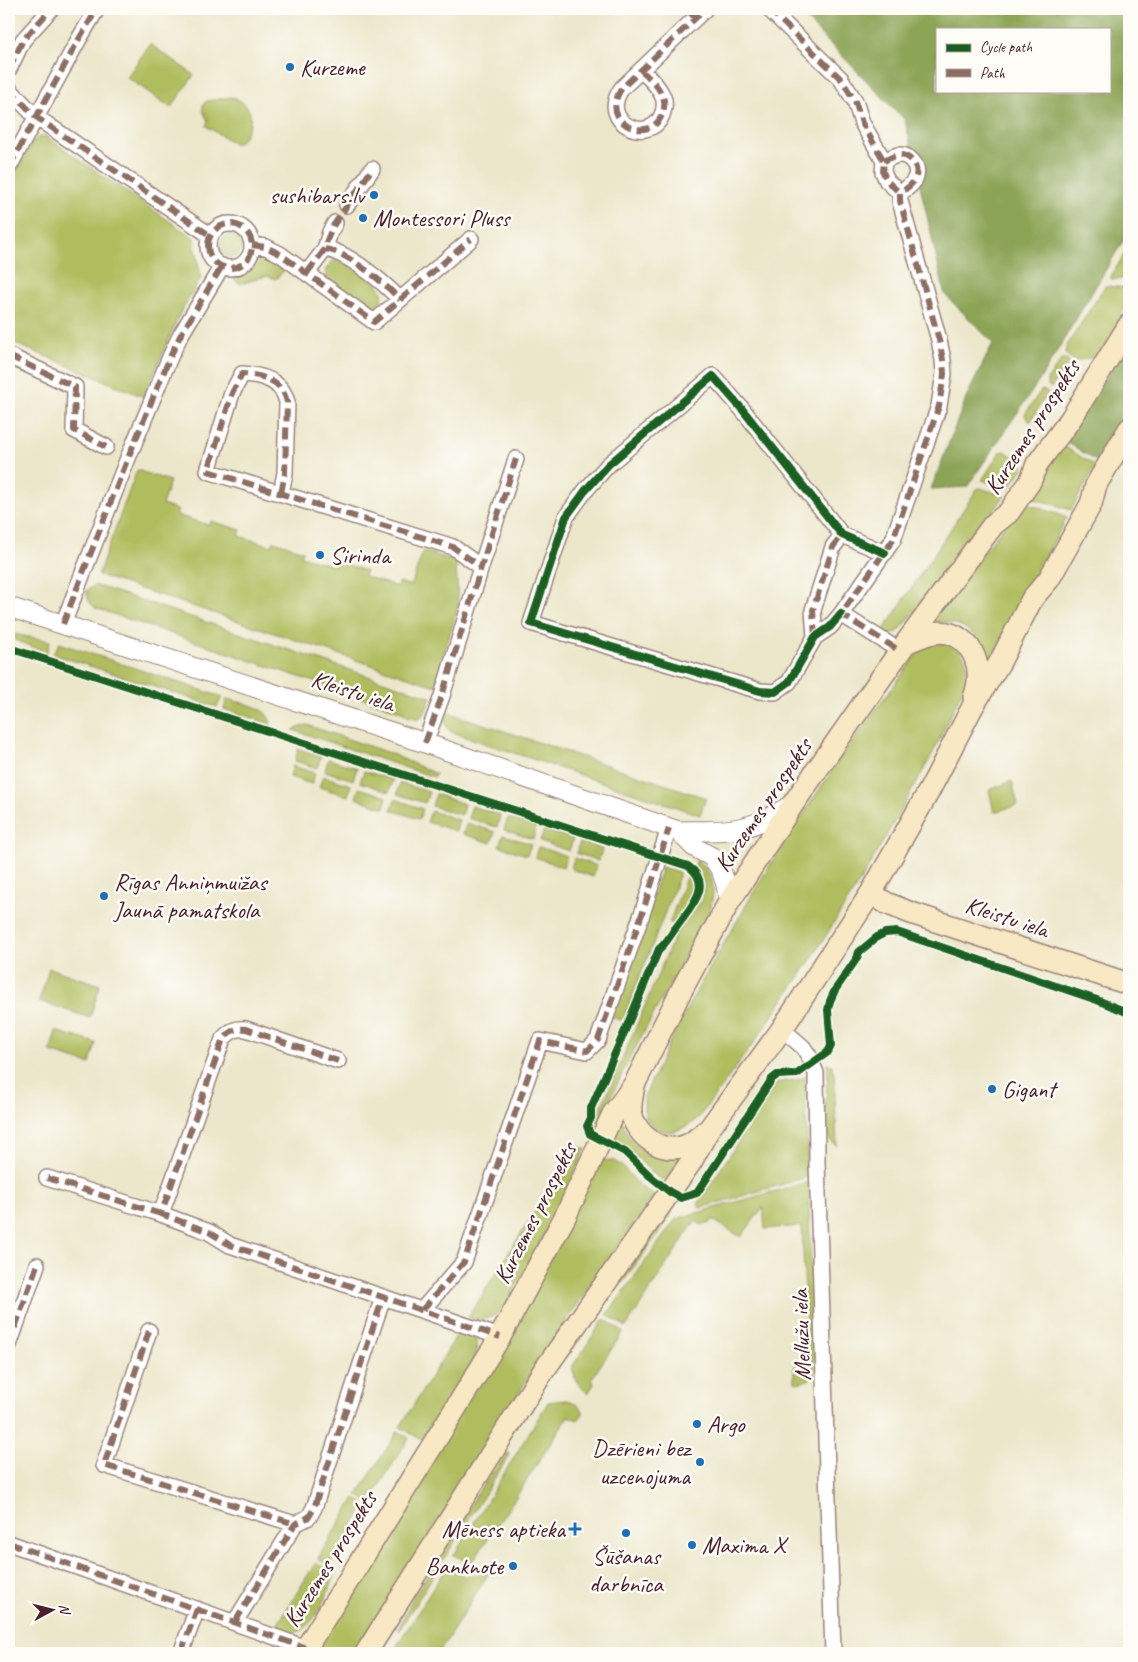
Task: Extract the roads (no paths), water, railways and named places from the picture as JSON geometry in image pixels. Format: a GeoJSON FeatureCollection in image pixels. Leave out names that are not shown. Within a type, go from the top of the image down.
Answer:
{"type":"FeatureCollection","features":[{"type":"Feature","properties":{"kind":"main road","name":"Kurzemes prospekts"},"geometry":{"type":"LineString","coordinates":[[305,1651],[500,1337],[566,1215],[614,1114],[634,1085],[681,991],[729,902],[793,804],[904,646],[993,525],[1009,512],[1030,482],[1037,464],[1070,420],[1129,325]]}},
{"type":"Feature","properties":{"kind":"main road"},"geometry":{"type":"LineString","coordinates":[[366,1653],[542,1373],[691,1162],[709,1130],[782,1029],[871,892],[929,791],[973,706],[1000,662],[1032,599],[1054,571],[1091,504],[1096,485],[1129,429]]}},
{"type":"Feature","properties":{"kind":"main road"},"geometry":{"type":"LineString","coordinates":[[904,646],[934,633],[956,636],[966,642],[975,656],[978,673],[973,706]]}},
{"type":"Feature","properties":{"kind":"main road","name":"Kleistu iela"},"geometry":{"type":"LineString","coordinates":[[871,892],[886,903],[911,913],[1129,984]]}},
{"type":"Feature","properties":{"kind":"main road"},"geometry":{"type":"LineString","coordinates":[[634,1085],[631,1111],[638,1128],[648,1140],[664,1147],[687,1145],[709,1130]]}},
{"type":"Feature","properties":{"kind":"street"},"geometry":{"type":"LineString","coordinates":[[9,167],[79,39],[98,9]]}},
{"type":"Feature","properties":{"kind":"street"},"geometry":{"type":"LineString","coordinates":[[769,9],[841,79],[856,101],[864,129],[884,161],[883,172],[887,181],[900,193],[900,201],[939,340],[944,374],[939,406],[900,525],[885,553],[841,614],[830,627],[815,637],[789,682],[775,692],[760,691],[531,623],[566,517],[585,491],[608,465],[713,376],[742,409],[842,535],[885,553]]}},
{"type":"Feature","properties":{"kind":"street"},"geometry":{"type":"LineString","coordinates":[[9,69],[23,40],[48,10]]}},
{"type":"Feature","properties":{"kind":"street"},"geometry":{"type":"LineString","coordinates":[[641,70],[696,12]]}},
{"type":"Feature","properties":{"kind":"street"},"geometry":{"type":"LineString","coordinates":[[9,88],[36,117],[211,236]]}},
{"type":"Feature","properties":{"kind":"street"},"geometry":{"type":"LineString","coordinates":[[884,161],[902,155],[909,158],[915,165],[916,174],[913,182],[900,193]]}},
{"type":"Feature","properties":{"kind":"street"},"geometry":{"type":"LineString","coordinates":[[347,205],[372,169]]}},
{"type":"Feature","properties":{"kind":"street"},"geometry":{"type":"LineString","coordinates":[[307,273],[325,249],[335,223]]}},
{"type":"Feature","properties":{"kind":"street"},"geometry":{"type":"LineString","coordinates":[[234,225],[245,230],[250,237],[252,245],[251,253],[243,263],[232,268],[222,266],[216,262],[211,255],[209,247],[214,231],[221,226],[234,225]]}},
{"type":"Feature","properties":{"kind":"street"},"geometry":{"type":"LineString","coordinates":[[252,245],[273,249],[374,322],[471,239]]}},
{"type":"Feature","properties":{"kind":"street"},"geometry":{"type":"LineString","coordinates":[[325,249],[344,255],[380,281],[400,300]]}},
{"type":"Feature","properties":{"kind":"street"},"geometry":{"type":"LineString","coordinates":[[63,624],[170,357],[180,336],[222,266]]}},
{"type":"Feature","properties":{"kind":"street"},"geometry":{"type":"LineString","coordinates":[[9,356],[75,387],[74,430],[106,447]]}},
{"type":"Feature","properties":{"kind":"street"},"geometry":{"type":"LineString","coordinates":[[281,493],[286,473],[286,398],[278,386],[266,378],[242,374],[232,393],[208,471],[453,547],[481,567]]}},
{"type":"Feature","properties":{"kind":"street"},"geometry":{"type":"LineString","coordinates":[[425,743],[442,696],[516,459]]}},
{"type":"Feature","properties":{"kind":"street"},"geometry":{"type":"LineString","coordinates":[[815,637],[813,610],[833,547],[842,535]]}},
{"type":"Feature","properties":{"kind":"street","name":"Kleistu iela"},"geometry":{"type":"LineString","coordinates":[[9,607],[425,743],[674,830],[744,828],[761,822],[793,804]]}},
{"type":"Feature","properties":{"kind":"street"},"geometry":{"type":"LineString","coordinates":[[841,614],[904,646]]}},
{"type":"Feature","properties":{"kind":"street"},"geometry":{"type":"LineString","coordinates":[[422,1310],[464,1262],[540,1041],[586,1051],[598,1040],[674,830]]}},
{"type":"Feature","properties":{"kind":"street","name":"Kleistu iela"},"geometry":{"type":"LineString","coordinates":[[674,830],[694,847],[712,857],[721,870],[729,902]]}},
{"type":"Feature","properties":{"kind":"street"},"geometry":{"type":"LineString","coordinates":[[161,1214],[220,1048],[229,1033],[237,1029],[246,1029],[338,1061]]}},
{"type":"Feature","properties":{"kind":"street","name":"Mellužu iela"},"geometry":{"type":"LineString","coordinates":[[782,1029],[803,1047],[809,1056],[816,1074],[834,1653]]}},
{"type":"Feature","properties":{"kind":"street"},"geometry":{"type":"LineString","coordinates":[[47,1178],[161,1214],[209,1232],[230,1245],[500,1337]]}},
{"type":"Feature","properties":{"kind":"street"},"geometry":{"type":"LineString","coordinates":[[9,1345],[37,1265]]}},
{"type":"Feature","properties":{"kind":"street"},"geometry":{"type":"LineString","coordinates":[[235,1622],[295,1524],[308,1517],[314,1508],[384,1297]]}},
{"type":"Feature","properties":{"kind":"street"},"geometry":{"type":"LineString","coordinates":[[149,1330],[104,1465],[295,1524]]}},
{"type":"Feature","properties":{"kind":"street"},"geometry":{"type":"LineString","coordinates":[[9,1543],[235,1622],[305,1651]]}},
{"type":"Feature","properties":{"kind":"street"},"geometry":{"type":"LineString","coordinates":[[180,1653],[197,1609]]}},
{"type":"Feature","properties":{"kind":"place","name":"Kurzeme"},"geometry":{"type":"Point","coordinates":[290,67]}},
{"type":"Feature","properties":{"kind":"place","name":"sushibars.lv"},"geometry":{"type":"Point","coordinates":[374,195]}},
{"type":"Feature","properties":{"kind":"place","name":"Montessori Pluss"},"geometry":{"type":"Point","coordinates":[363,218]}},
{"type":"Feature","properties":{"kind":"place","name":"Sirinda"},"geometry":{"type":"Point","coordinates":[320,555]}},
{"type":"Feature","properties":{"kind":"place","name":"Rīgas Anniņmuižas Jaunā pamatskola"},"geometry":{"type":"Point","coordinates":[104,896]}},
{"type":"Feature","properties":{"kind":"place","name":"Gigant"},"geometry":{"type":"Point","coordinates":[992,1089]}},
{"type":"Feature","properties":{"kind":"place","name":"Argo"},"geometry":{"type":"Point","coordinates":[697,1424]}},
{"type":"Feature","properties":{"kind":"place","name":"Dzērieni bez uzcenojuma"},"geometry":{"type":"Point","coordinates":[700,1462]}},
{"type":"Feature","properties":{"kind":"place","name":"Mēness aptieka"},"geometry":{"type":"Point","coordinates":[575,1529]}},
{"type":"Feature","properties":{"kind":"place","name":"Šūšanas darbnīca"},"geometry":{"type":"Point","coordinates":[626,1533]}},
{"type":"Feature","properties":{"kind":"place","name":"Maxima X"},"geometry":{"type":"Point","coordinates":[692,1545]}},
{"type":"Feature","properties":{"kind":"place","name":"Banknote"},"geometry":{"type":"Point","coordinates":[513,1566]}}]}
